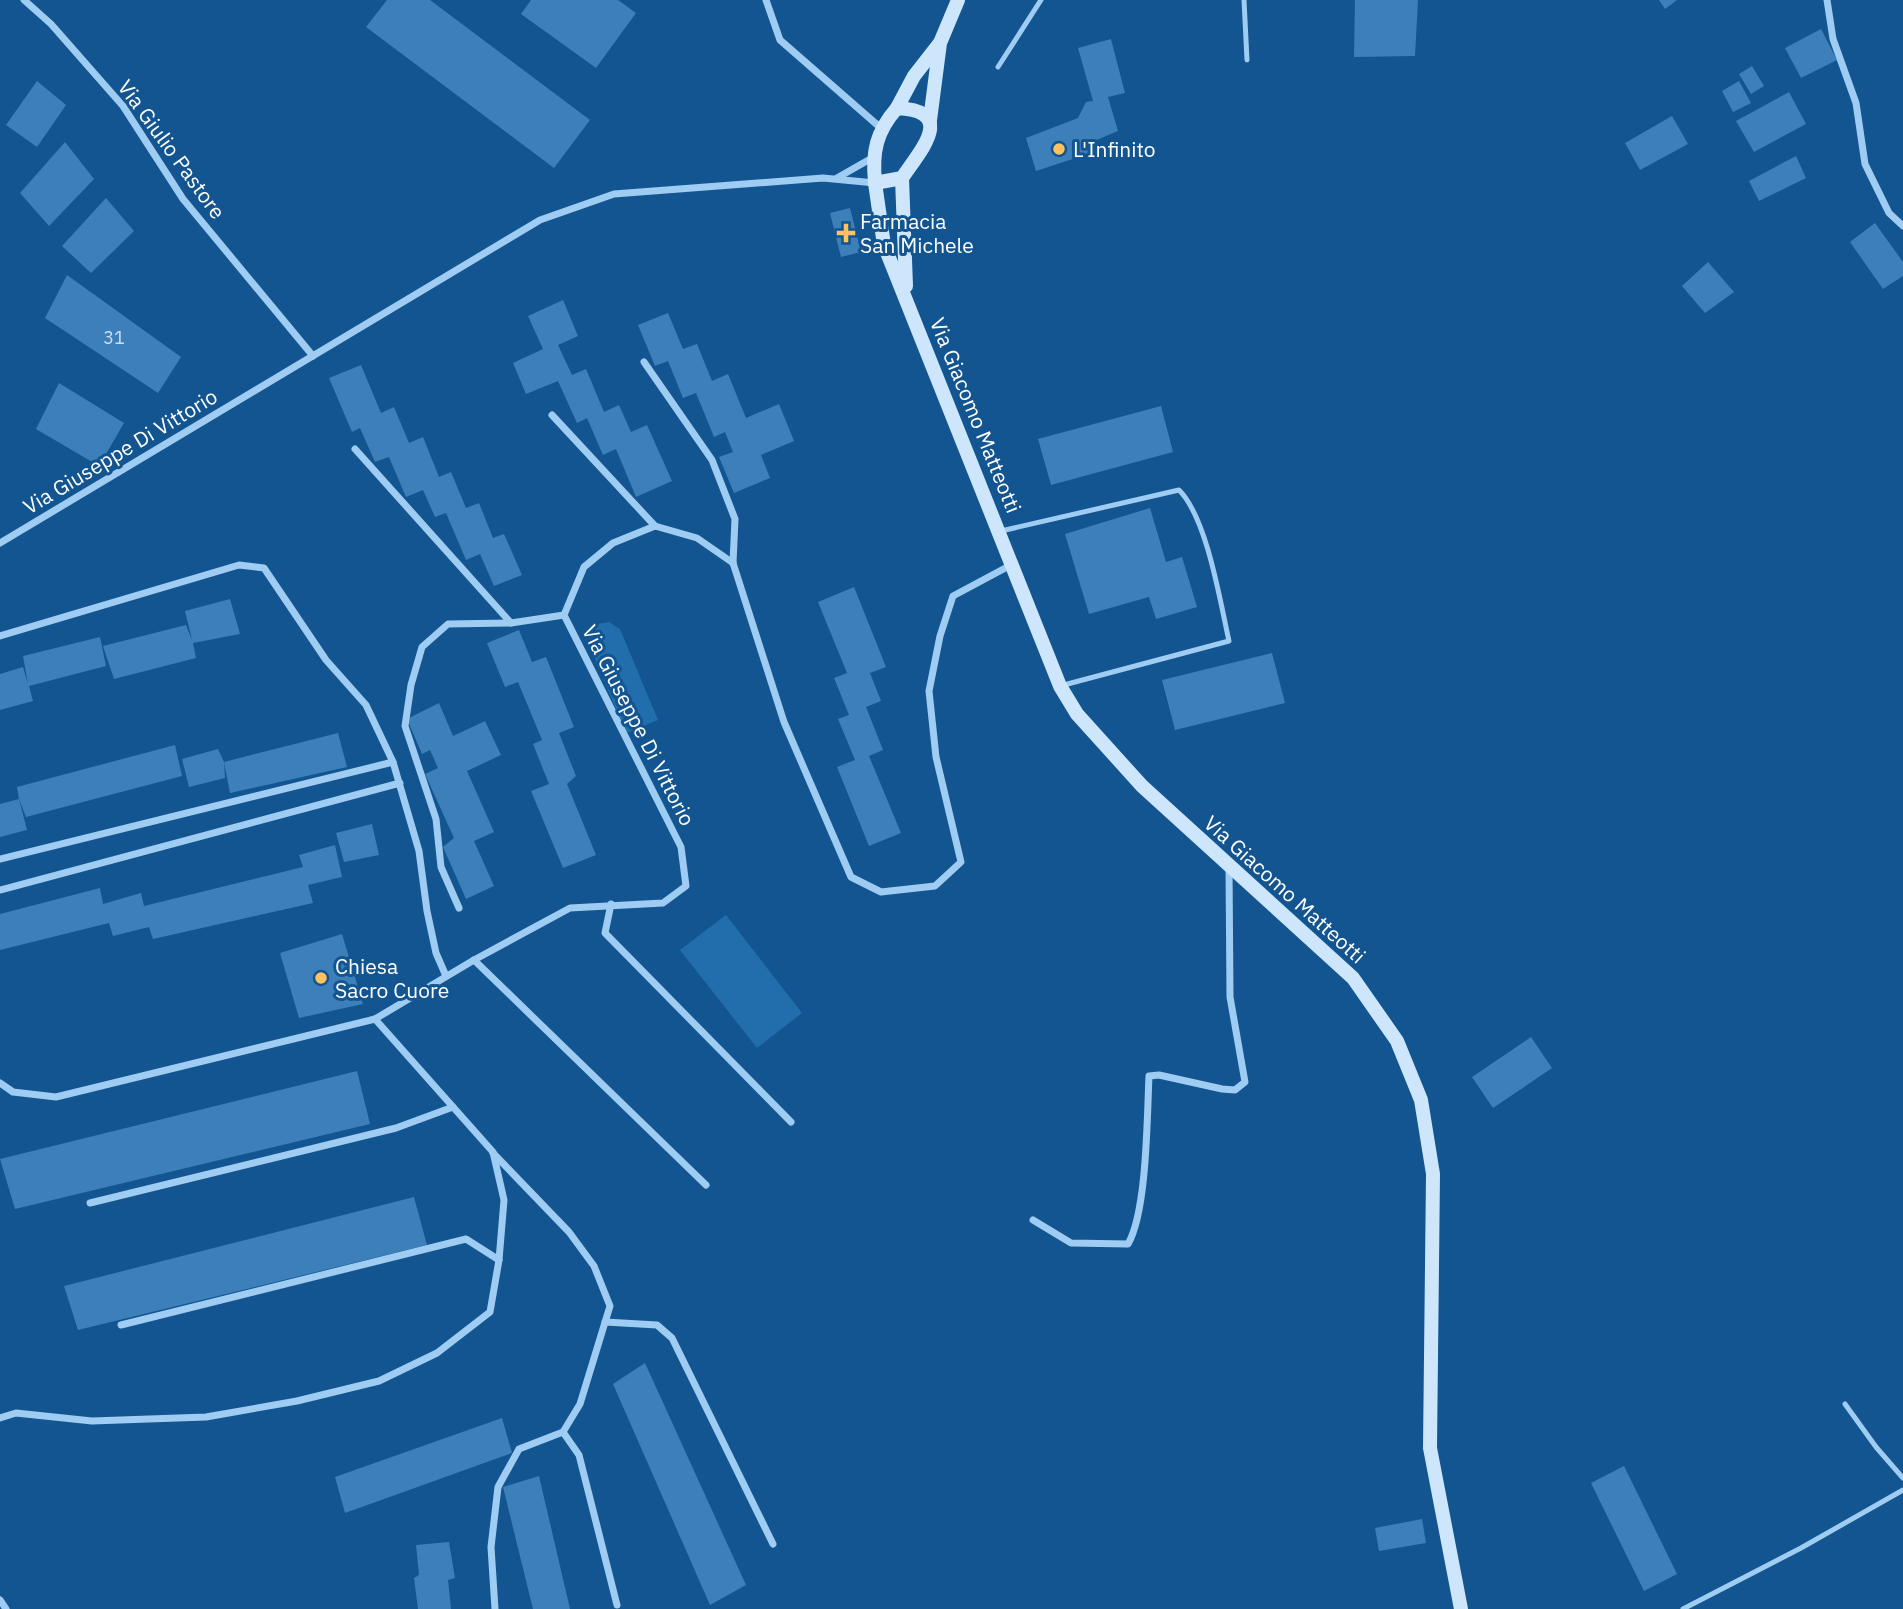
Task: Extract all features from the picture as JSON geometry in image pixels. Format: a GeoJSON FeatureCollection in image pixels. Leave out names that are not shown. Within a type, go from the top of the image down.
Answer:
{"type":"FeatureCollection","features":[{"type":"Feature","properties":{"kind":"street","name":"Via Giulio Pastore"},"geometry":{"type":"LineString","coordinates":[[24,0],[51,24],[123,106],[183,200],[313,356]]}},
{"type":"Feature","properties":{"kind":"street"},"geometry":{"type":"LineString","coordinates":[[766,0],[780,40],[882,129]]}},
{"type":"Feature","properties":{"kind":"street","name":"Via Giacomo Matteotti"},"geometry":{"type":"LineString","coordinates":[[907,298],[902,178],[929,138],[940,43],[958,0]]}},
{"type":"Feature","properties":{"kind":"street"},"geometry":{"type":"LineString","coordinates":[[1827,0],[1833,39],[1856,103],[1865,164],[1889,213],[1903,226]]}},
{"type":"Feature","properties":{"kind":"street","name":"Via Giacomo Matteotti"},"geometry":{"type":"LineString","coordinates":[[940,43],[914,76],[882,129],[872,158],[884,245],[1060,686],[1077,714],[1142,786],[1353,978],[1397,1041],[1421,1100],[1433,1174],[1430,1448],[1461,1609]]}},
{"type":"Feature","properties":{"kind":"street"},"geometry":{"type":"LineString","coordinates":[[897,108],[914,108],[930,120]]}},
{"type":"Feature","properties":{"kind":"street","name":"Via Giuseppe Di Vittorio"},"geometry":{"type":"LineString","coordinates":[[836,178],[872,158]]}},
{"type":"Feature","properties":{"kind":"street","name":"Via Giuseppe Di Vittorio"},"geometry":{"type":"LineString","coordinates":[[0,543],[540,220],[614,194],[836,178],[875,183]]}},
{"type":"Feature","properties":{"kind":"street"},"geometry":{"type":"LineString","coordinates":[[875,183],[902,178]]}},
{"type":"Feature","properties":{"kind":"street"},"geometry":{"type":"LineString","coordinates":[[644,362],[712,460],[735,519],[733,563],[784,722],[851,877],[881,892],[935,886],[961,862],[936,757],[929,691],[940,636],[953,596],[1012,565]]}},
{"type":"Feature","properties":{"kind":"street"},"geometry":{"type":"LineString","coordinates":[[552,415],[655,526],[696,538],[733,563]]}},
{"type":"Feature","properties":{"kind":"street"},"geometry":{"type":"LineString","coordinates":[[355,449],[511,623]]}},
{"type":"Feature","properties":{"kind":"street","name":"Via Giuseppe Di Vittorio"},"geometry":{"type":"LineString","coordinates":[[0,1083],[13,1093],[55,1097],[375,1018],[570,908],[663,902],[686,886],[681,847],[564,615],[584,567],[613,543],[655,526]]}},
{"type":"Feature","properties":{"kind":"street"},"geometry":{"type":"LineString","coordinates":[[0,636],[239,565],[264,568],[326,660],[366,705],[393,762],[419,850],[436,953],[446,976]]}},
{"type":"Feature","properties":{"kind":"street"},"geometry":{"type":"LineString","coordinates":[[459,908],[441,867],[436,819],[405,726],[411,685],[422,647],[448,624],[511,623],[564,615]]}},
{"type":"Feature","properties":{"kind":"street"},"geometry":{"type":"LineString","coordinates":[[0,859],[393,762]]}},
{"type":"Feature","properties":{"kind":"street"},"geometry":{"type":"LineString","coordinates":[[0,890],[400,783]]}},
{"type":"Feature","properties":{"kind":"street"},"geometry":{"type":"LineString","coordinates":[[1033,1220],[1071,1242],[1128,1244],[1135,1231],[1145,1158],[1149,1076],[1159,1075],[1235,1090],[1245,1082],[1230,997],[1229,866]]}},
{"type":"Feature","properties":{"kind":"street"},"geometry":{"type":"LineString","coordinates":[[611,904],[605,933],[790,1122]]}},
{"type":"Feature","properties":{"kind":"street"},"geometry":{"type":"LineString","coordinates":[[474,960],[706,1185]]}},
{"type":"Feature","properties":{"kind":"street"},"geometry":{"type":"LineString","coordinates":[[375,1018],[493,1152],[569,1232],[594,1266],[610,1306],[580,1404],[563,1432],[519,1449],[498,1487],[491,1547],[495,1609]]}},
{"type":"Feature","properties":{"kind":"street"},"geometry":{"type":"LineString","coordinates":[[90,1203],[396,1128],[453,1107]]}},
{"type":"Feature","properties":{"kind":"street"},"geometry":{"type":"LineString","coordinates":[[0,1418],[16,1413],[92,1422],[206,1417],[297,1401],[379,1381],[437,1353],[490,1312],[499,1260],[504,1200],[493,1152]]}},
{"type":"Feature","properties":{"kind":"street"},"geometry":{"type":"LineString","coordinates":[[121,1325],[466,1239],[499,1260]]}},
{"type":"Feature","properties":{"kind":"street"},"geometry":{"type":"LineString","coordinates":[[605,1322],[657,1325],[672,1338],[773,1544]]}},
{"type":"Feature","properties":{"kind":"street"},"geometry":{"type":"LineString","coordinates":[[563,1432],[579,1455],[617,1605]]}},
{"type":"Feature","properties":{"kind":"street"},"geometry":{"type":"LineString","coordinates":[[0,1600],[6,1609]]}},
{"type":"Feature","properties":{"kind":"lane"},"geometry":{"type":"LineString","coordinates":[[998,67],[1041,0]]}},
{"type":"Feature","properties":{"kind":"lane"},"geometry":{"type":"LineString","coordinates":[[1244,0],[1247,60]]}},
{"type":"Feature","properties":{"kind":"lane"},"geometry":{"type":"LineString","coordinates":[[999,532],[1179,490],[1189,500],[1209,556],[1229,641],[1060,686]]}},
{"type":"Feature","properties":{"kind":"lane"},"geometry":{"type":"LineString","coordinates":[[1845,1404],[1876,1447],[1903,1478]]}},
{"type":"Feature","properties":{"kind":"lane"},"geometry":{"type":"LineString","coordinates":[[1683,1609],[1801,1548],[1903,1490]]}},
{"type":"Feature","properties":{"kind":"shaded area"},"geometry":{"type":"Polygon","coordinates":[[[609,622],[620,629],[658,720],[626,733],[589,644],[589,631],[598,624],[609,622]]]}},
{"type":"Feature","properties":{"kind":"shaded area"},"geometry":{"type":"Polygon","coordinates":[[[726,915],[802,1013],[757,1048],[680,950],[726,915]]]}},
{"type":"Feature","properties":{"kind":"building"},"geometry":{"type":"Polygon","coordinates":[[[387,0],[430,0],[590,120],[554,168],[366,27],[387,0]]]}},
{"type":"Feature","properties":{"kind":"building"},"geometry":{"type":"Polygon","coordinates":[[[531,0],[618,0],[636,13],[596,68],[521,14],[531,0]]]}},
{"type":"Feature","properties":{"kind":"building"},"geometry":{"type":"Polygon","coordinates":[[[1355,0],[1418,0],[1415,56],[1354,57],[1355,0]]]}},
{"type":"Feature","properties":{"kind":"building"},"geometry":{"type":"Polygon","coordinates":[[[1659,0],[1677,0],[1665,9],[1659,0]]]}},
{"type":"Feature","properties":{"kind":"building"},"geometry":{"type":"Polygon","coordinates":[[[1821,29],[1837,60],[1801,78],[1785,48],[1821,29]]]}},
{"type":"Feature","properties":{"kind":"building"},"geometry":{"type":"Polygon","coordinates":[[[1111,39],[1125,93],[1108,97],[1118,131],[1087,144],[1091,153],[1036,171],[1026,138],[1078,118],[1086,102],[1093,101],[1078,48],[1111,39]]]}},
{"type":"Feature","properties":{"kind":"building"},"geometry":{"type":"Polygon","coordinates":[[[1752,66],[1764,86],[1751,94],[1739,74],[1752,66]]]}},
{"type":"Feature","properties":{"kind":"building"},"geometry":{"type":"Polygon","coordinates":[[[37,81],[66,105],[37,147],[6,125],[37,81]]]}},
{"type":"Feature","properties":{"kind":"building"},"geometry":{"type":"Polygon","coordinates":[[[1739,81],[1751,103],[1733,112],[1722,91],[1739,81]]]}},
{"type":"Feature","properties":{"kind":"building"},"geometry":{"type":"Polygon","coordinates":[[[1789,92],[1806,124],[1754,152],[1736,121],[1789,92]]]}},
{"type":"Feature","properties":{"kind":"building"},"geometry":{"type":"Polygon","coordinates":[[[1672,116],[1688,144],[1640,170],[1625,143],[1672,116]]]}},
{"type":"Feature","properties":{"kind":"building"},"geometry":{"type":"Polygon","coordinates":[[[65,142],[94,179],[49,226],[20,193],[65,142]]]}},
{"type":"Feature","properties":{"kind":"building"},"geometry":{"type":"Polygon","coordinates":[[[1796,156],[1806,178],[1759,201],[1749,181],[1796,156]]]}},
{"type":"Feature","properties":{"kind":"building"},"geometry":{"type":"Polygon","coordinates":[[[106,198],[134,231],[91,273],[62,246],[106,198]]]}},
{"type":"Feature","properties":{"kind":"building","name":"Farmacia San Michele"},"geometry":{"type":"Polygon","coordinates":[[[850,208],[861,252],[841,257],[830,213],[850,208]]]}},
{"type":"Feature","properties":{"kind":"building"},"geometry":{"type":"Polygon","coordinates":[[[1875,223],[1903,262],[1903,276],[1883,289],[1850,242],[1875,223]]]}},
{"type":"Feature","properties":{"kind":"building"},"geometry":{"type":"Polygon","coordinates":[[[1708,262],[1734,292],[1705,313],[1682,286],[1708,262]]]}},
{"type":"Feature","properties":{"kind":"building"},"geometry":{"type":"Polygon","coordinates":[[[67,275],[181,357],[158,393],[45,318],[67,275]]]}},
{"type":"Feature","properties":{"kind":"building"},"geometry":{"type":"Polygon","coordinates":[[[563,300],[578,336],[558,345],[572,375],[586,369],[604,412],[619,405],[631,432],[647,425],[672,481],[636,497],[616,449],[603,455],[587,418],[577,423],[558,381],[526,394],[513,363],[543,349],[528,316],[563,300]]]}},
{"type":"Feature","properties":{"kind":"building"},"geometry":{"type":"Polygon","coordinates":[[[668,313],[683,349],[697,344],[712,381],[728,374],[746,418],[779,404],[794,441],[761,455],[770,478],[734,493],[719,457],[733,452],[725,432],[714,437],[696,393],[683,398],[668,361],[655,366],[638,325],[668,313]]]}},
{"type":"Feature","properties":{"kind":"building"},"geometry":{"type":"Polygon","coordinates":[[[361,365],[381,413],[394,407],[409,443],[423,437],[439,477],[451,472],[466,508],[479,503],[493,538],[504,534],[522,575],[494,586],[480,554],[466,560],[446,513],[435,517],[423,490],[406,497],[389,457],[375,462],[360,428],[352,432],[329,378],[361,365]]]}},
{"type":"Feature","properties":{"kind":"building"},"geometry":{"type":"Polygon","coordinates":[[[59,383],[124,423],[99,466],[36,429],[59,383]]]}},
{"type":"Feature","properties":{"kind":"building"},"geometry":{"type":"Polygon","coordinates":[[[1161,406],[1173,452],[1051,485],[1038,439],[1161,406]]]}},
{"type":"Feature","properties":{"kind":"building"},"geometry":{"type":"Polygon","coordinates":[[[1150,508],[1166,562],[1182,557],[1197,607],[1156,619],[1149,597],[1089,614],[1065,534],[1150,508]]]}},
{"type":"Feature","properties":{"kind":"building"},"geometry":{"type":"Polygon","coordinates":[[[854,587],[886,667],[870,673],[881,701],[866,707],[883,750],[869,756],[901,833],[869,846],[837,767],[855,760],[838,719],[849,715],[834,678],[847,673],[818,602],[854,587]]]}},
{"type":"Feature","properties":{"kind":"building"},"geometry":{"type":"Polygon","coordinates":[[[230,599],[240,634],[193,643],[196,658],[114,679],[103,646],[186,625],[192,640],[185,611],[230,599]]]}},
{"type":"Feature","properties":{"kind":"building"},"geometry":{"type":"Polygon","coordinates":[[[519,630],[532,662],[546,657],[574,727],[559,733],[576,776],[567,784],[596,855],[563,868],[531,791],[549,784],[533,744],[542,740],[518,682],[505,687],[487,643],[519,630]]]}},
{"type":"Feature","properties":{"kind":"building"},"geometry":{"type":"Polygon","coordinates":[[[100,637],[106,666],[29,686],[33,701],[0,710],[0,674],[23,667],[28,684],[23,656],[100,637]]]}},
{"type":"Feature","properties":{"kind":"building"},"geometry":{"type":"Polygon","coordinates":[[[1272,653],[1285,703],[1175,730],[1162,680],[1272,653]]]}},
{"type":"Feature","properties":{"kind":"building"},"geometry":{"type":"Polygon","coordinates":[[[439,703],[453,736],[485,721],[501,755],[467,771],[494,832],[474,841],[494,886],[466,899],[443,847],[454,838],[425,774],[438,768],[430,750],[422,754],[407,719],[439,703]]]}},
{"type":"Feature","properties":{"kind":"building"},"geometry":{"type":"Polygon","coordinates":[[[338,733],[347,767],[230,793],[224,762],[338,733]]]}},
{"type":"Feature","properties":{"kind":"building"},"geometry":{"type":"Polygon","coordinates":[[[175,745],[182,776],[26,817],[17,787],[175,745]]]}},
{"type":"Feature","properties":{"kind":"building"},"geometry":{"type":"Polygon","coordinates":[[[218,749],[224,762],[225,778],[189,787],[182,759],[218,749]]]}},
{"type":"Feature","properties":{"kind":"building"},"geometry":{"type":"Polygon","coordinates":[[[19,799],[27,830],[0,837],[0,804],[19,799]]]}},
{"type":"Feature","properties":{"kind":"building"},"geometry":{"type":"Polygon","coordinates":[[[372,824],[379,855],[344,862],[336,833],[372,824]]]}},
{"type":"Feature","properties":{"kind":"building"},"geometry":{"type":"Polygon","coordinates":[[[335,845],[342,877],[308,885],[313,903],[153,939],[149,927],[113,936],[109,923],[0,950],[0,914],[100,888],[103,904],[141,893],[144,906],[303,867],[299,855],[335,845]]]}},
{"type":"Feature","properties":{"kind":"building","name":"Chiesa Sacro Cuore"},"geometry":{"type":"Polygon","coordinates":[[[342,934],[363,1004],[299,1018],[280,953],[342,934]]]}},
{"type":"Feature","properties":{"kind":"building"},"geometry":{"type":"Polygon","coordinates":[[[1531,1037],[1552,1068],[1493,1108],[1472,1077],[1531,1037]]]}},
{"type":"Feature","properties":{"kind":"building"},"geometry":{"type":"Polygon","coordinates":[[[357,1071],[370,1124],[15,1209],[0,1159],[357,1071]]]}},
{"type":"Feature","properties":{"kind":"building"},"geometry":{"type":"Polygon","coordinates":[[[414,1197],[427,1245],[78,1330],[64,1286],[414,1197]]]}},
{"type":"Feature","properties":{"kind":"building"},"geometry":{"type":"Polygon","coordinates":[[[645,1363],[746,1585],[710,1605],[613,1384],[645,1363]]]}},
{"type":"Feature","properties":{"kind":"building"},"geometry":{"type":"Polygon","coordinates":[[[502,1418],[512,1453],[345,1513],[335,1477],[502,1418]]]}},
{"type":"Feature","properties":{"kind":"building"},"geometry":{"type":"Polygon","coordinates":[[[1624,1466],[1677,1574],[1644,1591],[1591,1483],[1624,1466]]]}},
{"type":"Feature","properties":{"kind":"building"},"geometry":{"type":"Polygon","coordinates":[[[539,1476],[570,1609],[533,1609],[503,1487],[539,1476]]]}},
{"type":"Feature","properties":{"kind":"building"},"geometry":{"type":"Polygon","coordinates":[[[1422,1519],[1426,1543],[1379,1551],[1375,1528],[1422,1519]]]}},
{"type":"Feature","properties":{"kind":"building"},"geometry":{"type":"Polygon","coordinates":[[[449,1542],[455,1578],[448,1580],[451,1609],[418,1609],[414,1578],[419,1575],[416,1545],[449,1542]]]}},
{"type":"Feature","properties":{"kind":"place","name":"L'Infinito"},"geometry":{"type":"Point","coordinates":[1059,149]}},
{"type":"Feature","properties":{"kind":"place","name":"Farmacia San Michele"},"geometry":{"type":"Point","coordinates":[846,233]}},
{"type":"Feature","properties":{"kind":"place","name":"Chiesa Sacro Cuore"},"geometry":{"type":"Point","coordinates":[321,978]}}]}
